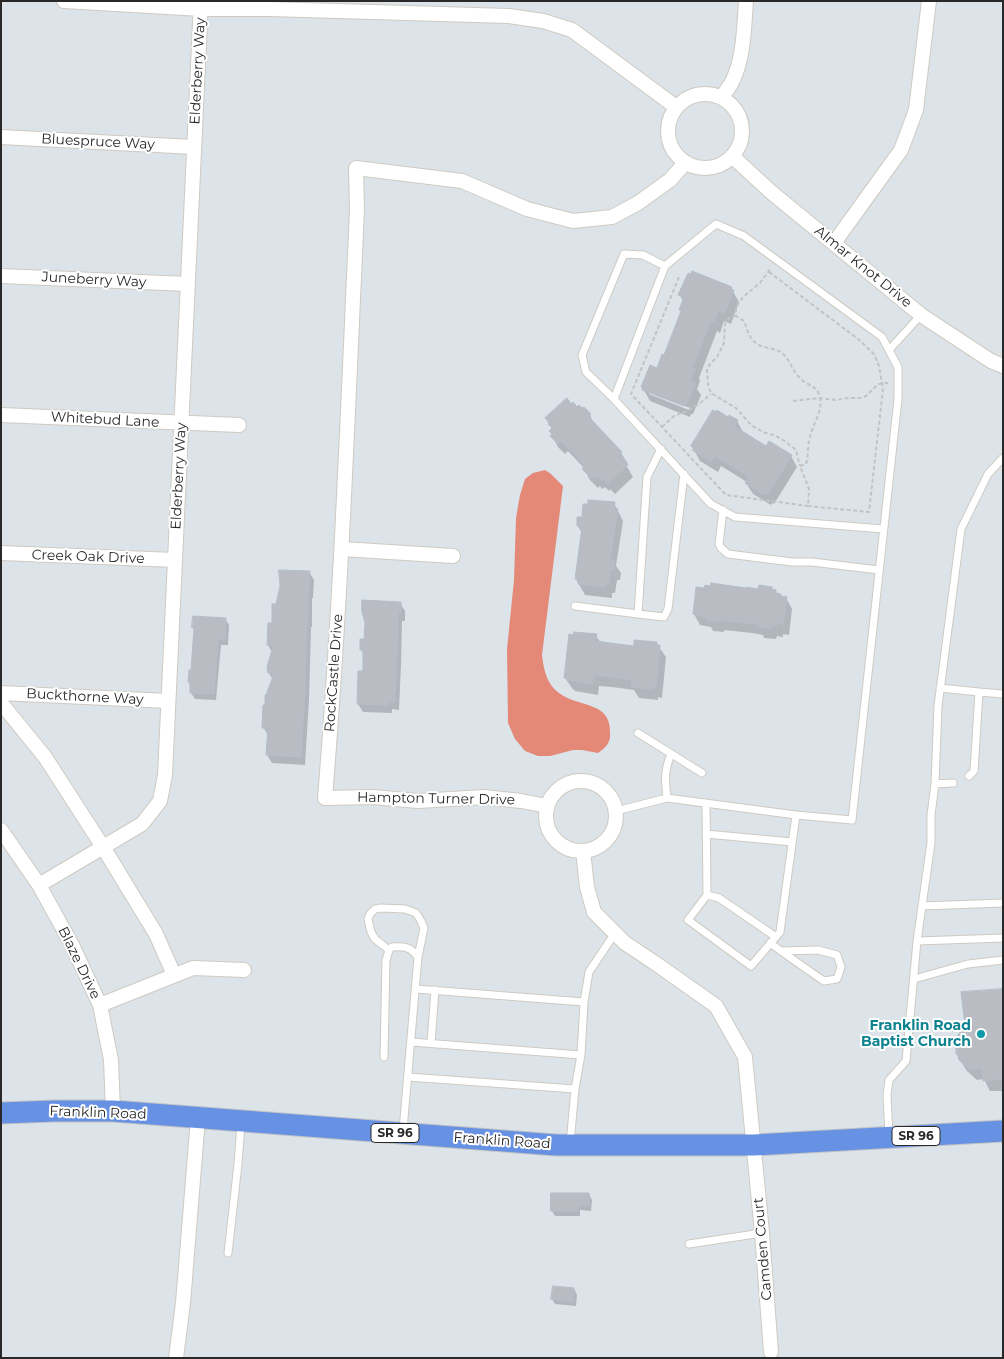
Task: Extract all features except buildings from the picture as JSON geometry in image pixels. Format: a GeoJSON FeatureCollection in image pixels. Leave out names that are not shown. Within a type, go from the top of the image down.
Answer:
{"type":"FeatureCollection","features":[{"type":"Feature","properties":{"kind":"main road","name":"Franklin Road"},"geometry":{"type":"LineString","coordinates":[[1,1113],[114,1111],[556,1145],[754,1145],[1003,1131]]}},
{"type":"Feature","properties":{"kind":"street"},"geometry":{"type":"LineString","coordinates":[[64,1],[269,9],[352,6],[509,16],[543,21],[572,30],[583,37],[676,107]]}},
{"type":"Feature","properties":{"kind":"street"},"geometry":{"type":"LineString","coordinates":[[722,97],[731,83],[738,64],[743,39],[746,1]]}},
{"type":"Feature","properties":{"kind":"street"},"geometry":{"type":"LineString","coordinates":[[834,243],[901,150],[916,110],[930,1]]}},
{"type":"Feature","properties":{"kind":"street","name":"Elderberry Way"},"geometry":{"type":"LineString","coordinates":[[39,885],[142,824],[160,801],[165,775],[201,5]]}},
{"type":"Feature","properties":{"kind":"street"},"geometry":{"type":"LineString","coordinates":[[699,94],[722,97],[730,102],[738,112],[742,123],[740,145],[732,156],[720,165],[698,168],[686,163],[673,150],[668,140],[667,127],[676,107],[686,98],[699,94]]}},
{"type":"Feature","properties":{"kind":"street","name":"Bluespruce Way"},"geometry":{"type":"LineString","coordinates":[[1,137],[194,147]]}},
{"type":"Feature","properties":{"kind":"street","name":"Almar Knot Drive"},"geometry":{"type":"LineString","coordinates":[[732,156],[771,192],[921,315],[1003,366]]}},
{"type":"Feature","properties":{"kind":"street","name":"RockCastle Drive"},"geometry":{"type":"LineString","coordinates":[[325,798],[342,549],[356,210],[356,168],[462,181],[527,209],[573,221],[612,217],[638,203],[670,180],[686,163]]}},
{"type":"Feature","properties":{"kind":"street","name":"Juneberry Way"},"geometry":{"type":"LineString","coordinates":[[1,276],[188,284]]}},
{"type":"Feature","properties":{"kind":"street","name":"Whitebud Lane"},"geometry":{"type":"LineString","coordinates":[[1,415],[239,425]]}},
{"type":"Feature","properties":{"kind":"street"},"geometry":{"type":"LineString","coordinates":[[342,549],[453,556]]}},
{"type":"Feature","properties":{"kind":"street","name":"Creek Oak Drive"},"geometry":{"type":"LineString","coordinates":[[1,553],[175,560]]}},
{"type":"Feature","properties":{"kind":"street","name":"Buckthorne Way"},"geometry":{"type":"LineString","coordinates":[[1,693],[168,701]]}},
{"type":"Feature","properties":{"kind":"street"},"geometry":{"type":"LineString","coordinates":[[1,703],[45,757],[103,847],[156,934],[174,975]]}},
{"type":"Feature","properties":{"kind":"street"},"geometry":{"type":"LineString","coordinates":[[587,781],[594,783],[604,789],[611,798],[616,811],[614,829],[611,835],[602,844],[583,851],[566,848],[555,840],[550,834],[546,822],[547,806],[556,791],[569,783],[587,781]]}},
{"type":"Feature","properties":{"kind":"street","name":"Hampton Turner Drive"},"geometry":{"type":"LineString","coordinates":[[325,798],[372,797],[418,801],[484,797],[547,806]]}},
{"type":"Feature","properties":{"kind":"street","name":"Blaze Drive"},"geometry":{"type":"LineString","coordinates":[[1,830],[39,885],[72,945],[100,1005],[111,1060],[114,1111]]}},
{"type":"Feature","properties":{"kind":"street","name":"Camden Court"},"geometry":{"type":"LineString","coordinates":[[583,851],[587,887],[594,912],[625,943],[716,1006],[745,1057],[771,1352]]}},
{"type":"Feature","properties":{"kind":"street"},"geometry":{"type":"LineString","coordinates":[[100,1005],[193,968],[244,970]]}},
{"type":"Feature","properties":{"kind":"street"},"geometry":{"type":"LineString","coordinates":[[176,1358],[198,1118]]}},
{"type":"Feature","properties":{"kind":"lane"},"geometry":{"type":"LineString","coordinates":[[614,399],[665,266],[716,224],[744,236],[882,337],[898,366],[898,399],[852,820],[796,815],[667,798],[616,811]]}},
{"type":"Feature","properties":{"kind":"lane"},"geometry":{"type":"LineString","coordinates":[[665,266],[643,254],[624,254],[582,355],[586,372],[614,399],[711,504],[734,517],[883,529]]}},
{"type":"Feature","properties":{"kind":"lane"},"geometry":{"type":"LineString","coordinates":[[889,350],[921,315]]}},
{"type":"Feature","properties":{"kind":"lane"},"geometry":{"type":"LineString","coordinates":[[638,614],[648,477],[661,449]]}},
{"type":"Feature","properties":{"kind":"lane"},"geometry":{"type":"LineString","coordinates":[[889,1138],[887,1095],[889,1080],[906,1061],[918,940],[931,843],[938,706],[962,529],[988,474],[1003,458]]}},
{"type":"Feature","properties":{"kind":"lane"},"geometry":{"type":"LineString","coordinates":[[575,606],[664,617],[668,609],[684,474]]}},
{"type":"Feature","properties":{"kind":"lane"},"geometry":{"type":"LineString","coordinates":[[723,510],[719,544],[728,554],[879,570]]}},
{"type":"Feature","properties":{"kind":"lane"},"geometry":{"type":"LineString","coordinates":[[940,688],[1003,694]]}},
{"type":"Feature","properties":{"kind":"lane"},"geometry":{"type":"LineString","coordinates":[[969,776],[974,770],[979,692]]}},
{"type":"Feature","properties":{"kind":"lane"},"geometry":{"type":"LineString","coordinates":[[638,733],[702,773]]}},
{"type":"Feature","properties":{"kind":"lane"},"geometry":{"type":"LineString","coordinates":[[667,798],[664,779],[666,766],[671,754]]}},
{"type":"Feature","properties":{"kind":"lane"},"geometry":{"type":"LineString","coordinates":[[935,784],[953,783]]}},
{"type":"Feature","properties":{"kind":"lane"},"geometry":{"type":"LineString","coordinates":[[706,803],[707,895],[688,920],[751,966],[780,932],[796,815]]}},
{"type":"Feature","properties":{"kind":"lane"},"geometry":{"type":"LineString","coordinates":[[706,834],[792,842]]}},
{"type":"Feature","properties":{"kind":"lane"},"geometry":{"type":"LineString","coordinates":[[707,895],[719,898],[776,937]]}},
{"type":"Feature","properties":{"kind":"lane"},"geometry":{"type":"LineString","coordinates":[[922,906],[1003,903]]}},
{"type":"Feature","properties":{"kind":"lane"},"geometry":{"type":"LineString","coordinates":[[388,950],[375,939],[371,932],[368,919],[370,914],[378,908],[404,909],[416,913],[422,920],[424,928],[418,957],[402,1133]]}},
{"type":"Feature","properties":{"kind":"lane"},"geometry":{"type":"LineString","coordinates":[[570,1145],[575,1089],[581,1056],[584,1002],[589,972],[615,933]]}},
{"type":"Feature","properties":{"kind":"lane"},"geometry":{"type":"LineString","coordinates":[[918,940],[1003,938]]}},
{"type":"Feature","properties":{"kind":"lane"},"geometry":{"type":"LineString","coordinates":[[770,943],[781,951],[824,981],[836,979],[841,967],[836,954],[818,950],[781,951]]}},
{"type":"Feature","properties":{"kind":"lane"},"geometry":{"type":"LineString","coordinates":[[384,1057],[386,960],[388,950],[392,947],[402,946],[413,950],[418,957]]}},
{"type":"Feature","properties":{"kind":"lane"},"geometry":{"type":"LineString","coordinates":[[914,979],[968,964],[1003,960]]}},
{"type":"Feature","properties":{"kind":"lane"},"geometry":{"type":"LineString","coordinates":[[416,989],[584,1002]]}},
{"type":"Feature","properties":{"kind":"lane"},"geometry":{"type":"LineString","coordinates":[[431,1043],[435,990]]}},
{"type":"Feature","properties":{"kind":"lane"},"geometry":{"type":"LineString","coordinates":[[411,1042],[581,1056]]}},
{"type":"Feature","properties":{"kind":"lane"},"geometry":{"type":"LineString","coordinates":[[408,1077],[575,1089]]}},
{"type":"Feature","properties":{"kind":"lane"},"geometry":{"type":"LineString","coordinates":[[228,1253],[241,1121]]}},
{"type":"Feature","properties":{"kind":"lane"},"geometry":{"type":"LineString","coordinates":[[689,1244],[762,1233]]}},
{"type":"Feature","properties":{"kind":"path"},"geometry":{"type":"LineString","coordinates":[[736,316],[736,309],[743,297],[760,283],[776,260]]}},
{"type":"Feature","properties":{"kind":"path"},"geometry":{"type":"LineString","coordinates":[[679,278],[631,394],[726,495],[868,512],[882,400],[879,366],[874,354],[858,339],[769,272]]}},
{"type":"Feature","properties":{"kind":"path"},"geometry":{"type":"LineString","coordinates":[[800,466],[806,464],[810,436],[820,407],[818,392],[814,387],[799,378],[785,355],[780,351],[758,345],[749,336],[744,321],[736,316],[730,317],[725,324],[724,343],[717,357],[707,370],[708,385],[711,393],[736,408],[751,426],[776,436],[796,450],[800,466],[810,488],[808,506]]}},
{"type":"Feature","properties":{"kind":"path"},"geometry":{"type":"LineString","coordinates":[[793,401],[820,398],[836,400],[861,398],[866,396],[875,386],[882,383],[898,382]]}},
{"type":"Feature","properties":{"kind":"path"},"geometry":{"type":"LineString","coordinates":[[662,427],[674,416],[699,404],[711,393]]}},
{"type":"Feature","properties":{"kind":"shaded area"},"geometry":{"type":"Polygon","coordinates":[[[545,470],[563,486],[542,655],[544,667],[550,683],[562,695],[600,710],[605,715],[609,722],[610,738],[606,746],[598,753],[573,750],[550,756],[538,756],[525,751],[515,739],[508,723],[507,649],[514,580],[516,518],[525,479],[533,473],[545,470]]]}},
{"type":"Feature","properties":{"kind":"place","name":"Franklin Road Baptist Church"},"geometry":{"type":"Point","coordinates":[981,1034]}}]}
